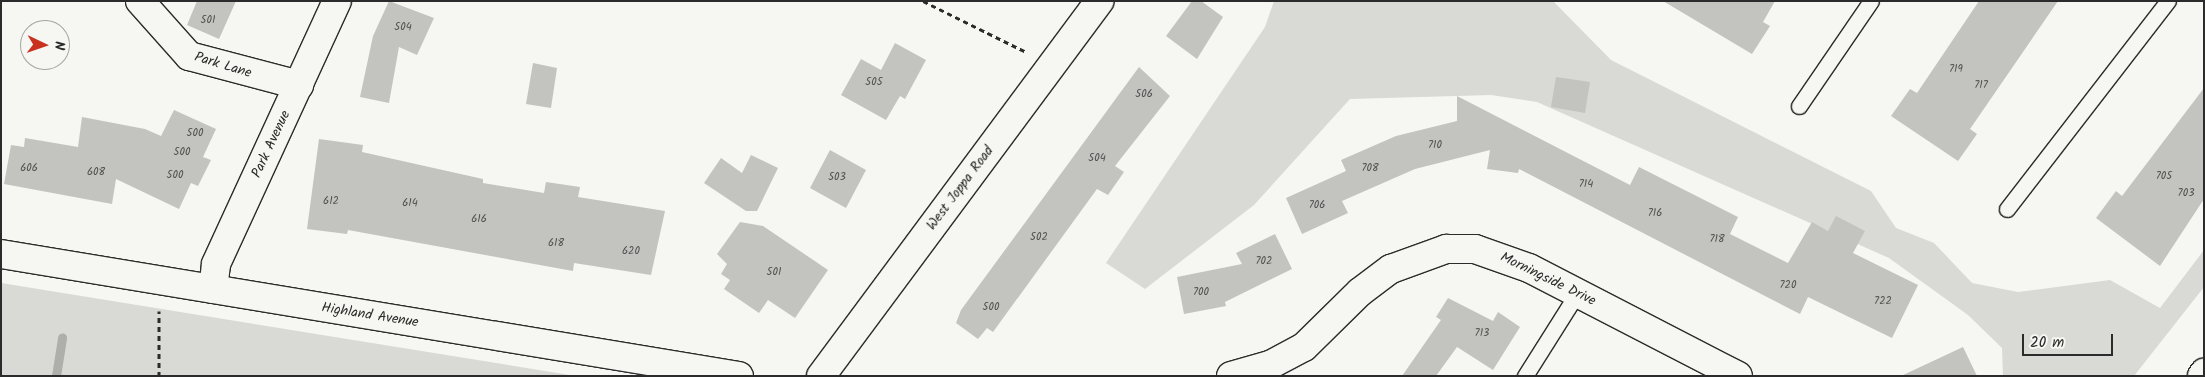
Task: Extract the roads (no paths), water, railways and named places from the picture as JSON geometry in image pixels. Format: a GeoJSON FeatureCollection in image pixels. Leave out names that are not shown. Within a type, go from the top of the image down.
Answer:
{"type":"FeatureCollection","features":[{"type":"Feature","properties":{"kind":"street","name":"Park Lane"},"geometry":{"type":"LineString","coordinates":[[140,1],[190,56],[299,85]]}},
{"type":"Feature","properties":{"kind":"street","name":"Park Avenue"},"geometry":{"type":"LineString","coordinates":[[213,289],[216,264],[337,1]]}},
{"type":"Feature","properties":{"kind":"street","name":"West Joppa Road"},"geometry":{"type":"LineString","coordinates":[[821,376],[1099,1]]}},
{"type":"Feature","properties":{"kind":"street","name":"Morningside Drive"},"geometry":{"type":"LineString","coordinates":[[1232,376],[1270,365],[1304,347],[1375,280],[1431,252],[1475,249],[1500,255],[1578,292],[1738,376]]}},
{"type":"Feature","properties":{"kind":"street","name":"Highland Avenue"},"geometry":{"type":"LineString","coordinates":[[1,254],[739,376]]}},
{"type":"Feature","properties":{"kind":"lane"},"geometry":{"type":"LineString","coordinates":[[1799,106],[1871,1]]}},
{"type":"Feature","properties":{"kind":"lane"},"geometry":{"type":"LineString","coordinates":[[2007,209],[2168,1]]}},
{"type":"Feature","properties":{"kind":"lane"},"geometry":{"type":"LineString","coordinates":[[1525,376],[1578,292]]}},
{"type":"Feature","properties":{"kind":"waterway"},"geometry":{"type":"LineString","coordinates":[[56,376],[62,337]]}}]}
